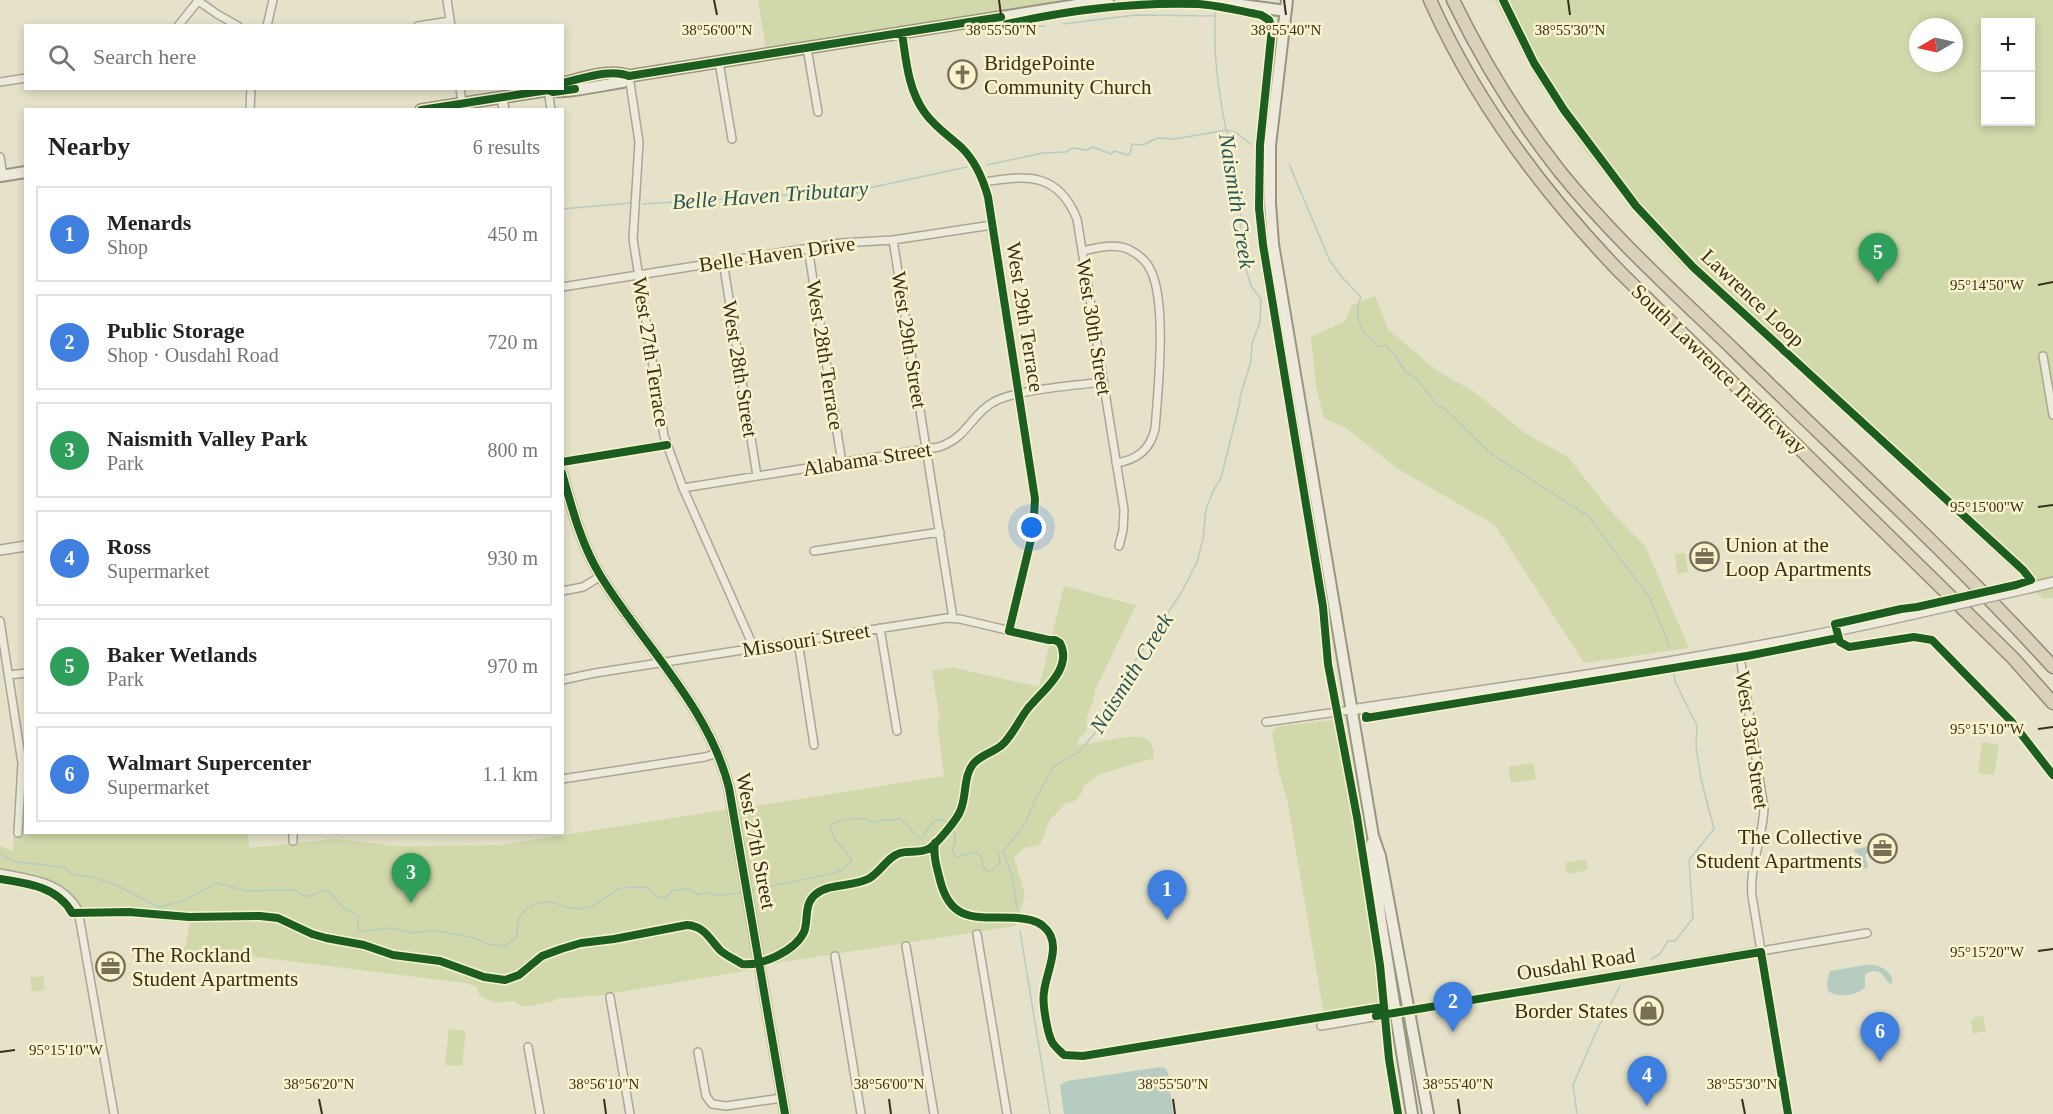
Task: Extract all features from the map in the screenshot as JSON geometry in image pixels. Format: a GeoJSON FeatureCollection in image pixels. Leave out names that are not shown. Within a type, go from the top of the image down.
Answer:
{"type":"FeatureCollection","features":[{"type":"Feature","properties":{"kind":"highway","name":"South Lawrence Trafficway"},"geometry":{"type":"LineString","coordinates":[[1430,0],[1454,50],[1488,109],[1537,177],[1582,231],[1620,272],[2005,650],[2053,703]]}},
{"type":"Feature","properties":{"kind":"highway","name":"South Lawrence Trafficway"},"geometry":{"type":"LineString","coordinates":[[1453,0],[1479,51],[1515,111],[1584,200],[1638,257],[1953,564],[2053,667]]}},
{"type":"Feature","properties":{"kind":"main road"},"geometry":{"type":"LineString","coordinates":[[564,83],[609,74],[622,73],[629,76],[1108,0]]}},
{"type":"Feature","properties":{"kind":"main road"},"geometry":{"type":"LineString","coordinates":[[1205,0],[1287,6],[1270,146],[1271,222],[1275,257],[1373,836],[1380,856],[1428,1114]]}},
{"type":"Feature","properties":{"kind":"main road"},"geometry":{"type":"LineString","coordinates":[[550,90],[553,92],[623,82],[629,76]]}},
{"type":"Feature","properties":{"kind":"main road"},"geometry":{"type":"LineString","coordinates":[[433,108],[542,90]]}},
{"type":"Feature","properties":{"kind":"main road"},"geometry":{"type":"LineString","coordinates":[[1,176],[24,172]]}},
{"type":"Feature","properties":{"kind":"main road"},"geometry":{"type":"LineString","coordinates":[[1373,836],[1372,854],[1412,1114]]}},
{"type":"Feature","properties":{"kind":"main road"},"geometry":{"type":"LineString","coordinates":[[1408,1090],[1418,1114]]}},
{"type":"Feature","properties":{"kind":"street"},"geometry":{"type":"LineString","coordinates":[[179,24],[197,0],[234,24]]}},
{"type":"Feature","properties":{"kind":"street"},"geometry":{"type":"LineString","coordinates":[[267,24],[273,0]]}},
{"type":"Feature","properties":{"kind":"street"},"geometry":{"type":"LineString","coordinates":[[447,0],[450,23]]}},
{"type":"Feature","properties":{"kind":"street","name":"West 29th Terrace"},"geometry":{"type":"LineString","coordinates":[[902,33],[911,85],[918,103],[937,128],[968,155],[984,182],[993,225],[1034,489],[1035,509],[1033,531],[1009,631]]}},
{"type":"Feature","properties":{"kind":"street"},"geometry":{"type":"LineString","coordinates":[[807,48],[818,112]]}},
{"type":"Feature","properties":{"kind":"street"},"geometry":{"type":"LineString","coordinates":[[719,62],[732,139]]}},
{"type":"Feature","properties":{"kind":"street","name":"West 27th Terrace"},"geometry":{"type":"LineString","coordinates":[[629,76],[639,142],[633,227],[638,275],[661,420],[667,445],[683,488],[754,648]]}},
{"type":"Feature","properties":{"kind":"street"},"geometry":{"type":"LineString","coordinates":[[0,82],[24,78]]}},
{"type":"Feature","properties":{"kind":"street"},"geometry":{"type":"LineString","coordinates":[[250,108],[251,90]]}},
{"type":"Feature","properties":{"kind":"street"},"geometry":{"type":"LineString","coordinates":[[460,90],[462,103]]}},
{"type":"Feature","properties":{"kind":"street"},"geometry":{"type":"LineString","coordinates":[[548,90],[551,108]]}},
{"type":"Feature","properties":{"kind":"street"},"geometry":{"type":"LineString","coordinates":[[502,97],[504,108]]}},
{"type":"Feature","properties":{"kind":"street"},"geometry":{"type":"LineString","coordinates":[[0,157],[1,176]]}},
{"type":"Feature","properties":{"kind":"street","name":"West 30th Street"},"geometry":{"type":"LineString","coordinates":[[984,182],[1014,177],[1041,181],[1055,188],[1074,210],[1124,510],[1119,546]]}},
{"type":"Feature","properties":{"kind":"street","name":"Belle Haven Drive"},"geometry":{"type":"LineString","coordinates":[[564,287],[841,243],[893,240],[993,225]]}},
{"type":"Feature","properties":{"kind":"street","name":"West 29th Street"},"geometry":{"type":"LineString","coordinates":[[893,240],[953,618]]}},
{"type":"Feature","properties":{"kind":"street"},"geometry":{"type":"LineString","coordinates":[[1082,251],[1110,246],[1126,248],[1141,257],[1151,270],[1156,287],[1160,320],[1155,429],[1150,443],[1140,455],[1116,463]]}},
{"type":"Feature","properties":{"kind":"street","name":"West 28th Terrace"},"geometry":{"type":"LineString","coordinates":[[808,248],[842,463]]}},
{"type":"Feature","properties":{"kind":"street","name":"West 28th Street"},"geometry":{"type":"LineString","coordinates":[[723,261],[757,476]]}},
{"type":"Feature","properties":{"kind":"street"},"geometry":{"type":"LineString","coordinates":[[2043,356],[2053,415]]}},
{"type":"Feature","properties":{"kind":"street","name":"Alabama Street"},"geometry":{"type":"LineString","coordinates":[[683,488],[927,450],[957,439],[985,407],[1003,397],[1103,382]]}},
{"type":"Feature","properties":{"kind":"street"},"geometry":{"type":"LineString","coordinates":[[564,462],[667,445]]}},
{"type":"Feature","properties":{"kind":"street","name":"West 27th Street"},"geometry":{"type":"LineString","coordinates":[[564,480],[579,529],[600,576],[707,728],[718,753],[729,788],[785,1114]]}},
{"type":"Feature","properties":{"kind":"street"},"geometry":{"type":"LineString","coordinates":[[814,551],[939,532]]}},
{"type":"Feature","properties":{"kind":"street"},"geometry":{"type":"LineString","coordinates":[[0,550],[24,546]]}},
{"type":"Feature","properties":{"kind":"street"},"geometry":{"type":"LineString","coordinates":[[564,591],[583,587],[600,576]]}},
{"type":"Feature","properties":{"kind":"street"},"geometry":{"type":"LineString","coordinates":[[1266,722],[1739,650],[2053,582]]}},
{"type":"Feature","properties":{"kind":"street","name":"Missouri Street"},"geometry":{"type":"LineString","coordinates":[[564,680],[661,662],[953,618],[1049,640]]}},
{"type":"Feature","properties":{"kind":"street"},"geometry":{"type":"LineString","coordinates":[[0,621],[24,767],[18,832]]}},
{"type":"Feature","properties":{"kind":"street"},"geometry":{"type":"LineString","coordinates":[[880,628],[897,731]]}},
{"type":"Feature","properties":{"kind":"street"},"geometry":{"type":"LineString","coordinates":[[798,641],[814,744]]}},
{"type":"Feature","properties":{"kind":"street","name":"West 33rd Street"},"geometry":{"type":"LineString","coordinates":[[1739,650],[1764,808],[1764,821],[1752,872],[1751,888],[1788,1114]]}},
{"type":"Feature","properties":{"kind":"street"},"geometry":{"type":"LineString","coordinates":[[9,675],[24,673]]}},
{"type":"Feature","properties":{"kind":"street"},"geometry":{"type":"LineString","coordinates":[[564,779],[705,757],[718,753]]}},
{"type":"Feature","properties":{"kind":"street"},"geometry":{"type":"LineString","coordinates":[[293,834],[293,842]]}},
{"type":"Feature","properties":{"kind":"street"},"geometry":{"type":"LineString","coordinates":[[0,873],[45,882],[65,893],[75,905],[80,916],[114,1114]]}},
{"type":"Feature","properties":{"kind":"street","name":"Ousdahl Road"},"geometry":{"type":"LineString","coordinates":[[1321,1026],[1868,933]]}},
{"type":"Feature","properties":{"kind":"street"},"geometry":{"type":"LineString","coordinates":[[977,934],[1006,1114]]}},
{"type":"Feature","properties":{"kind":"street"},"geometry":{"type":"LineString","coordinates":[[906,945],[934,1114]]}},
{"type":"Feature","properties":{"kind":"street"},"geometry":{"type":"LineString","coordinates":[[835,956],[861,1114]]}},
{"type":"Feature","properties":{"kind":"street"},"geometry":{"type":"LineString","coordinates":[[610,997],[630,1114]]}},
{"type":"Feature","properties":{"kind":"street"},"geometry":{"type":"LineString","coordinates":[[528,1047],[540,1114]]}},
{"type":"Feature","properties":{"kind":"street"},"geometry":{"type":"LineString","coordinates":[[699,1052],[706,1096],[711,1104],[722,1107],[782,1098]]}},
{"type":"Feature","properties":{"kind":"green space"},"geometry":{"type":"Polygon","coordinates":[[[758,0],[1083,0],[766,50],[758,0]]]}},
{"type":"Feature","properties":{"kind":"green space"},"geometry":{"type":"Polygon","coordinates":[[[1495,0],[2053,0],[2053,598],[2043,599],[1722,300],[1682,266],[1648,229],[1584,149],[1535,77],[1495,0]]]}},
{"type":"Feature","properties":{"kind":"green space"},"geometry":{"type":"Polygon","coordinates":[[[1375,296],[1388,329],[1432,367],[1477,394],[1525,433],[1569,458],[1608,508],[1645,546],[1689,648],[1584,663],[1495,525],[1398,469],[1346,428],[1324,418],[1316,386],[1311,337],[1345,321],[1352,305],[1375,296]]]}},
{"type":"Feature","properties":{"kind":"green space"},"geometry":{"type":"Polygon","coordinates":[[[1685,553],[1688,572],[1677,574],[1675,554],[1685,553]]]}},
{"type":"Feature","properties":{"kind":"green space"},"geometry":{"type":"Polygon","coordinates":[[[1064,586],[1136,605],[1095,690],[1087,719],[1087,731],[1079,738],[1077,745],[1139,737],[1151,744],[1154,758],[1100,774],[1084,785],[1075,801],[1066,803],[1049,821],[1041,843],[1027,847],[1014,857],[1025,895],[1020,913],[1014,915],[1016,926],[764,965],[737,809],[944,776],[937,721],[940,721],[932,671],[951,667],[1039,687],[1064,586]]]}},
{"type":"Feature","properties":{"kind":"green space"},"geometry":{"type":"Polygon","coordinates":[[[1340,719],[1344,723],[1367,849],[1390,1002],[1388,1007],[1382,1010],[1329,1019],[1324,1015],[1288,804],[1272,733],[1276,727],[1340,719]]]}},
{"type":"Feature","properties":{"kind":"green space"},"geometry":{"type":"Polygon","coordinates":[[[1982,742],[1999,745],[1994,775],[1978,773],[1982,742]]]}},
{"type":"Feature","properties":{"kind":"green space"},"geometry":{"type":"Polygon","coordinates":[[[1533,763],[1536,779],[1511,783],[1508,767],[1533,763]]]}},
{"type":"Feature","properties":{"kind":"green space"},"geometry":{"type":"Polygon","coordinates":[[[24,805],[24,834],[248,834],[249,848],[334,839],[398,846],[500,845],[730,809],[757,969],[602,995],[556,999],[524,1007],[513,1001],[494,1003],[480,996],[478,987],[464,983],[216,952],[186,963],[180,959],[190,923],[113,916],[84,917],[78,904],[61,886],[39,877],[0,869],[0,846],[13,851],[14,833],[22,833],[24,805]]]}},
{"type":"Feature","properties":{"kind":"green space"},"geometry":{"type":"Polygon","coordinates":[[[1586,859],[1588,870],[1567,874],[1565,863],[1586,859]]]}},
{"type":"Feature","properties":{"kind":"green space"},"geometry":{"type":"Polygon","coordinates":[[[43,976],[45,990],[32,992],[30,978],[43,976]]]}},
{"type":"Feature","properties":{"kind":"green space"},"geometry":{"type":"Polygon","coordinates":[[[1983,1016],[1986,1031],[1973,1034],[1971,1022],[1975,1017],[1983,1016]]]}},
{"type":"Feature","properties":{"kind":"green space"},"geometry":{"type":"Polygon","coordinates":[[[449,1029],[466,1031],[462,1066],[445,1065],[449,1029]]]}},
{"type":"Feature","properties":{"kind":"shaded area"},"geometry":{"type":"Polygon","coordinates":[[[1867,847],[1868,853],[1865,854],[1868,868],[1859,869],[1856,859],[1859,859],[1858,853],[1855,853],[1854,849],[1867,847]]]}},
{"type":"Feature","properties":{"kind":"shaded area"},"geometry":{"type":"Polygon","coordinates":[[[1866,965],[1884,969],[1892,977],[1892,984],[1880,972],[1873,971],[1865,974],[1865,987],[1858,992],[1842,995],[1828,991],[1827,982],[1830,971],[1866,965]]]}},
{"type":"Feature","properties":{"kind":"shaded area"},"geometry":{"type":"Polygon","coordinates":[[[1165,1068],[1168,1073],[1173,1114],[1064,1114],[1060,1085],[1067,1081],[1165,1068]]]}},
{"type":"Feature","properties":{"kind":"waterway","name":"Naismith Creek"},"geometry":{"type":"LineString","coordinates":[[752,890],[835,873],[844,869],[851,862],[851,858],[836,841],[830,829],[832,824],[854,819],[864,819],[875,823],[884,819],[892,821],[900,818],[918,837],[922,838],[932,823],[938,819],[944,821],[954,831],[955,841],[952,851],[956,857],[975,852],[981,856],[987,871],[993,870],[1000,862],[998,853],[1003,852],[1025,824],[1053,767],[1080,751],[1103,723],[1122,689],[1126,674],[1180,595],[1197,562],[1203,539],[1206,509],[1221,478],[1251,361],[1252,344],[1260,322],[1261,299],[1251,286],[1240,247],[1241,201],[1229,152],[1230,137],[1226,130],[1220,99],[1215,38],[1216,7]]}},
{"type":"Feature","properties":{"kind":"waterway"},"geometry":{"type":"LineString","coordinates":[[1063,24],[1136,15],[1214,16]]}},
{"type":"Feature","properties":{"kind":"waterway"},"geometry":{"type":"LineString","coordinates":[[1026,27],[1045,26]]}},
{"type":"Feature","properties":{"kind":"waterway","name":"Belle Haven Tributary"},"geometry":{"type":"LineString","coordinates":[[987,165],[1043,153],[1066,152],[1073,148],[1087,150],[1093,147],[1111,154],[1114,151],[1128,155],[1132,144],[1143,145],[1157,138],[1175,139],[1226,130],[1235,132],[1251,144]]}},
{"type":"Feature","properties":{"kind":"waterway"},"geometry":{"type":"LineString","coordinates":[[1289,164],[1330,261],[1361,297],[1357,311],[1366,335],[1377,346],[1387,346],[1406,373],[1416,378],[1437,405],[1444,408],[1490,453],[1588,516],[1650,598],[1670,647]]}},
{"type":"Feature","properties":{"kind":"waterway","name":"Belle Haven Tributary"},"geometry":{"type":"LineString","coordinates":[[643,204],[834,192],[859,193],[864,189],[967,167]]}},
{"type":"Feature","properties":{"kind":"waterway","name":"Belle Haven Tributary"},"geometry":{"type":"LineString","coordinates":[[564,209],[630,203]]}},
{"type":"Feature","properties":{"kind":"waterway"},"geometry":{"type":"LineString","coordinates":[[1651,959],[1660,954],[1668,941],[1675,941],[1693,918],[1689,860],[1714,829],[1701,779],[1696,746],[1697,725],[1675,681],[1674,674]]}},
{"type":"Feature","properties":{"kind":"waterway"},"geometry":{"type":"LineString","coordinates":[[1003,852],[1012,875],[1017,909]]}},
{"type":"Feature","properties":{"kind":"waterway","name":"Naismith Creek"},"geometry":{"type":"LineString","coordinates":[[0,854],[16,862],[64,867],[72,874],[96,878],[116,885],[159,907],[183,901],[217,883],[246,891],[295,890],[306,896],[325,890],[331,893],[344,908],[358,916],[358,932],[390,928],[412,933],[432,930],[504,946],[517,937],[522,914],[528,908],[544,902],[570,908],[586,908],[595,905],[619,889],[629,887],[647,887],[655,896],[666,898],[671,891],[688,889],[699,895],[707,892],[717,896],[744,892]]}},
{"type":"Feature","properties":{"kind":"waterway"},"geometry":{"type":"LineString","coordinates":[[1020,931],[1050,1114]]}},
{"type":"Feature","properties":{"kind":"waterway"},"geometry":{"type":"LineString","coordinates":[[1577,1113],[1573,1085],[1596,1032],[1620,986]]}},
{"type":"Feature","properties":{"kind":"cycle path","name":"Lawrence Loop"},"geometry":{"type":"LineString","coordinates":[[1503,0],[1534,63],[1564,110],[1636,206],[1693,267],[2023,570],[2031,580],[1835,624],[1840,642],[1849,647],[1914,637],[1932,640],[2011,721],[2053,775]]}},
{"type":"Feature","properties":{"kind":"cycle path"},"geometry":{"type":"LineString","coordinates":[[1007,24],[1101,8],[1149,4],[1197,4],[1261,15],[1269,20],[1272,28],[1260,145],[1259,208],[1263,245],[1323,607],[1328,664],[1357,817],[1380,965],[1389,1059],[1398,1114]]}},
{"type":"Feature","properties":{"kind":"cycle path"},"geometry":{"type":"LineString","coordinates":[[564,83],[613,73],[629,76],[1001,17]]}},
{"type":"Feature","properties":{"kind":"cycle path"},"geometry":{"type":"LineString","coordinates":[[0,879],[31,885],[50,892],[59,897],[72,913],[129,912],[189,917],[278,918],[326,938],[364,945],[393,955],[440,961],[484,977],[505,980],[519,975],[542,956],[561,949],[581,943],[687,925],[703,931],[721,951],[742,964],[759,963],[786,951],[800,939],[804,932],[809,902],[816,894],[828,888],[868,879],[895,855],[923,851],[934,845],[959,813],[971,767],[978,759],[1002,745],[1009,737],[1026,711],[1059,672],[1063,653],[1060,643],[1055,640],[1009,631],[1033,531],[1035,499],[988,197],[975,164],[962,148],[933,123],[919,104],[909,74],[902,33]]}},
{"type":"Feature","properties":{"kind":"cycle path"},"geometry":{"type":"LineString","coordinates":[[548,90],[553,92],[575,89]]}},
{"type":"Feature","properties":{"kind":"cycle path"},"geometry":{"type":"LineString","coordinates":[[434,108],[548,90]]}},
{"type":"Feature","properties":{"kind":"cycle path"},"geometry":{"type":"LineString","coordinates":[[564,462],[667,445]]}},
{"type":"Feature","properties":{"kind":"cycle path"},"geometry":{"type":"LineString","coordinates":[[564,480],[578,526],[593,563],[617,601],[691,703],[719,758],[729,788],[785,1114]]}},
{"type":"Feature","properties":{"kind":"cycle path"},"geometry":{"type":"LineString","coordinates":[[1366,716],[1366,718],[1747,656],[1838,638]]}},
{"type":"Feature","properties":{"kind":"cycle path"},"geometry":{"type":"LineString","coordinates":[[935,843],[940,880],[951,905],[968,915],[1031,920],[1043,926],[1049,933],[1053,949],[1045,984],[1044,1010],[1052,1042],[1064,1055],[1083,1056],[1383,1007]]}},
{"type":"Feature","properties":{"kind":"cycle path"},"geometry":{"type":"LineString","coordinates":[[1376,1016],[1761,952],[1788,1114]]}},
{"type":"Feature","properties":{"kind":"place","name":"BridgePointe Community Church"},"geometry":{"type":"Point","coordinates":[963,75]}},
{"type":"Feature","properties":{"kind":"place","name":"Baker Wetlands"},"geometry":{"type":"Point","coordinates":[1878,283]}},
{"type":"Feature","properties":{"kind":"place","name":"Union at the Loop Apartments"},"geometry":{"type":"Point","coordinates":[1704,557]}},
{"type":"Feature","properties":{"kind":"place","name":"The Collective Student Apartments"},"geometry":{"type":"Point","coordinates":[1883,849]}},
{"type":"Feature","properties":{"kind":"place","name":"Naismith Valley Park"},"geometry":{"type":"Point","coordinates":[411,903]}},
{"type":"Feature","properties":{"kind":"place","name":"Menards"},"geometry":{"type":"Point","coordinates":[1167,920]}},
{"type":"Feature","properties":{"kind":"place","name":"The Rockland Student Apartments"},"geometry":{"type":"Point","coordinates":[111,967]}},
{"type":"Feature","properties":{"kind":"place","name":"Border States"},"geometry":{"type":"Point","coordinates":[1649,1011]}},
{"type":"Feature","properties":{"kind":"place","name":"Public Storage"},"geometry":{"type":"Point","coordinates":[1453,1032]}},
{"type":"Feature","properties":{"kind":"place","name":"Walmart Supercenter"},"geometry":{"type":"Point","coordinates":[1880,1062]}},
{"type":"Feature","properties":{"kind":"place","name":"Ross"},"geometry":{"type":"Point","coordinates":[1647,1106]}}]}
